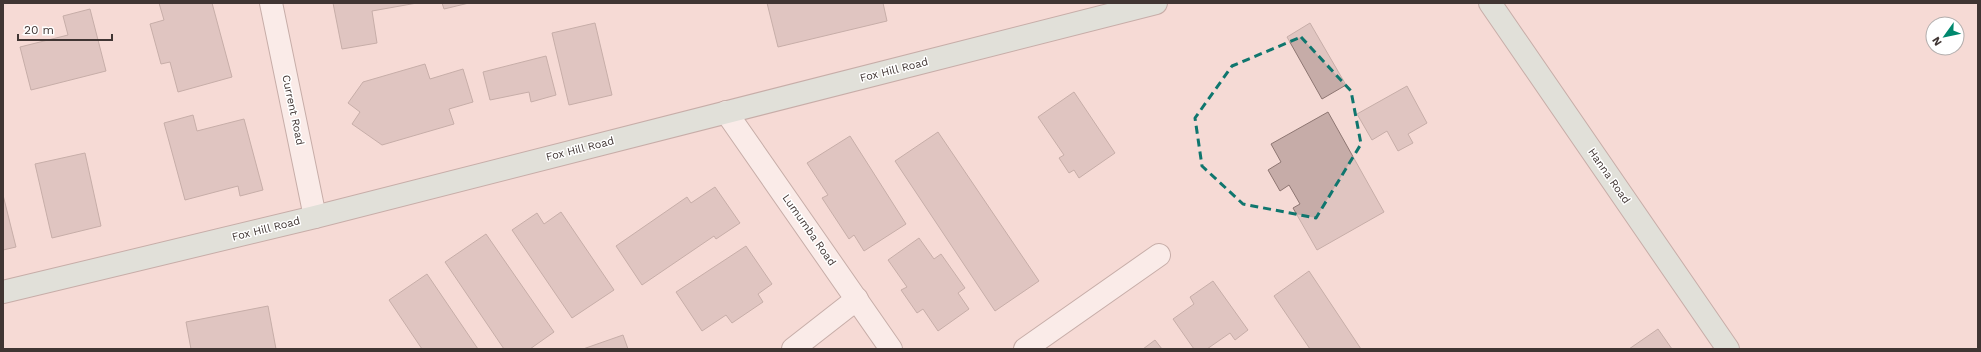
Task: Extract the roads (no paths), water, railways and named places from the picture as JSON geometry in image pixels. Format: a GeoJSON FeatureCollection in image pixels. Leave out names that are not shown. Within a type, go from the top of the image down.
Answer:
{"type":"FeatureCollection","features":[{"type":"Feature","properties":{"kind":"main road","name":"Fox Hill Road"},"geometry":{"type":"LineString","coordinates":[[3,292],[315,217],[1156,3]]}},
{"type":"Feature","properties":{"kind":"main road","name":"Hanna Road"},"geometry":{"type":"LineString","coordinates":[[1490,3],[1728,349]]}},
{"type":"Feature","properties":{"kind":"street","name":"Current Road"},"geometry":{"type":"LineString","coordinates":[[271,3],[315,217]]}},
{"type":"Feature","properties":{"kind":"street","name":"Lumumba Road"},"geometry":{"type":"LineString","coordinates":[[726,112],[891,349]]}},
{"type":"Feature","properties":{"kind":"street"},"geometry":{"type":"LineString","coordinates":[[1025,349],[1159,255]]}},
{"type":"Feature","properties":{"kind":"street"},"geometry":{"type":"LineString","coordinates":[[793,349],[857,299]]}}]}
